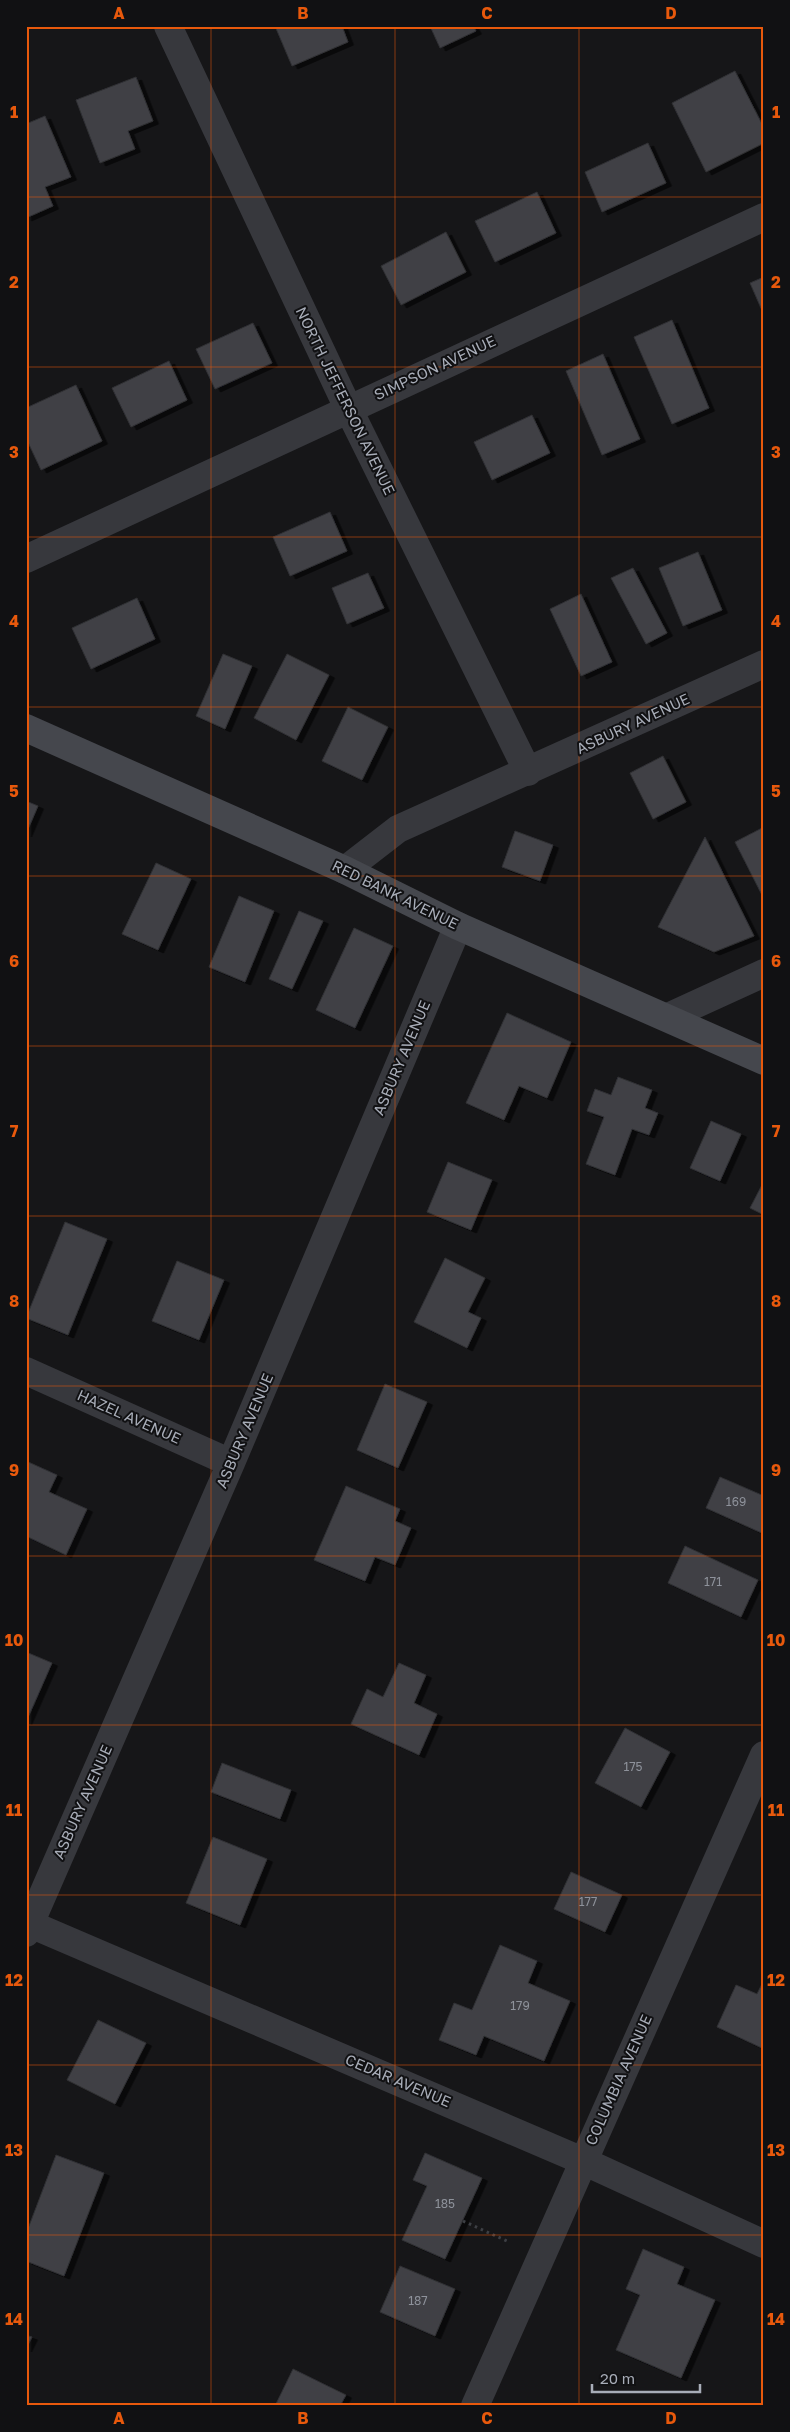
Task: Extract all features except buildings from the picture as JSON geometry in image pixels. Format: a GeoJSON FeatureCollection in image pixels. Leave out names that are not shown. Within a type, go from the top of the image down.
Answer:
{"type":"FeatureCollection","features":[{"type":"Feature","properties":{"kind":"street","name":"NORTH JEFFERSON AVENUE"},"geometry":{"type":"LineString","coordinates":[[168,26],[348,408],[528,772]]}},
{"type":"Feature","properties":{"kind":"street","name":"SIMPSON AVENUE"},"geometry":{"type":"LineString","coordinates":[[26,559],[348,408],[764,217]]}},
{"type":"Feature","properties":{"kind":"street","name":"ASBURY AVENUE"},"geometry":{"type":"LineString","coordinates":[[345,870],[398,829],[764,664]]}},
{"type":"Feature","properties":{"kind":"street","name":"RED BANK AVENUE"},"geometry":{"type":"LineString","coordinates":[[26,728],[345,870],[458,926],[668,1017],[764,1061]]}},
{"type":"Feature","properties":{"kind":"street","name":"ASBURY AVENUE"},"geometry":{"type":"LineString","coordinates":[[28,1929],[231,1464],[458,926]]}},
{"type":"Feature","properties":{"kind":"street"},"geometry":{"type":"LineString","coordinates":[[668,1017],[764,973]]}},
{"type":"Feature","properties":{"kind":"street","name":"HAZEL AVENUE"},"geometry":{"type":"LineString","coordinates":[[26,1371],[231,1464]]}},
{"type":"Feature","properties":{"kind":"street","name":"COLUMBIA AVENUE"},"geometry":{"type":"LineString","coordinates":[[475,2406],[764,1755]]}},
{"type":"Feature","properties":{"kind":"street","name":"CEDAR AVENUE"},"geometry":{"type":"LineString","coordinates":[[28,1929],[583,2160],[764,2244]]}},
{"type":"Feature","properties":{"kind":"path"},"geometry":{"type":"LineString","coordinates":[[463,2221],[509,2242]]}}]}
